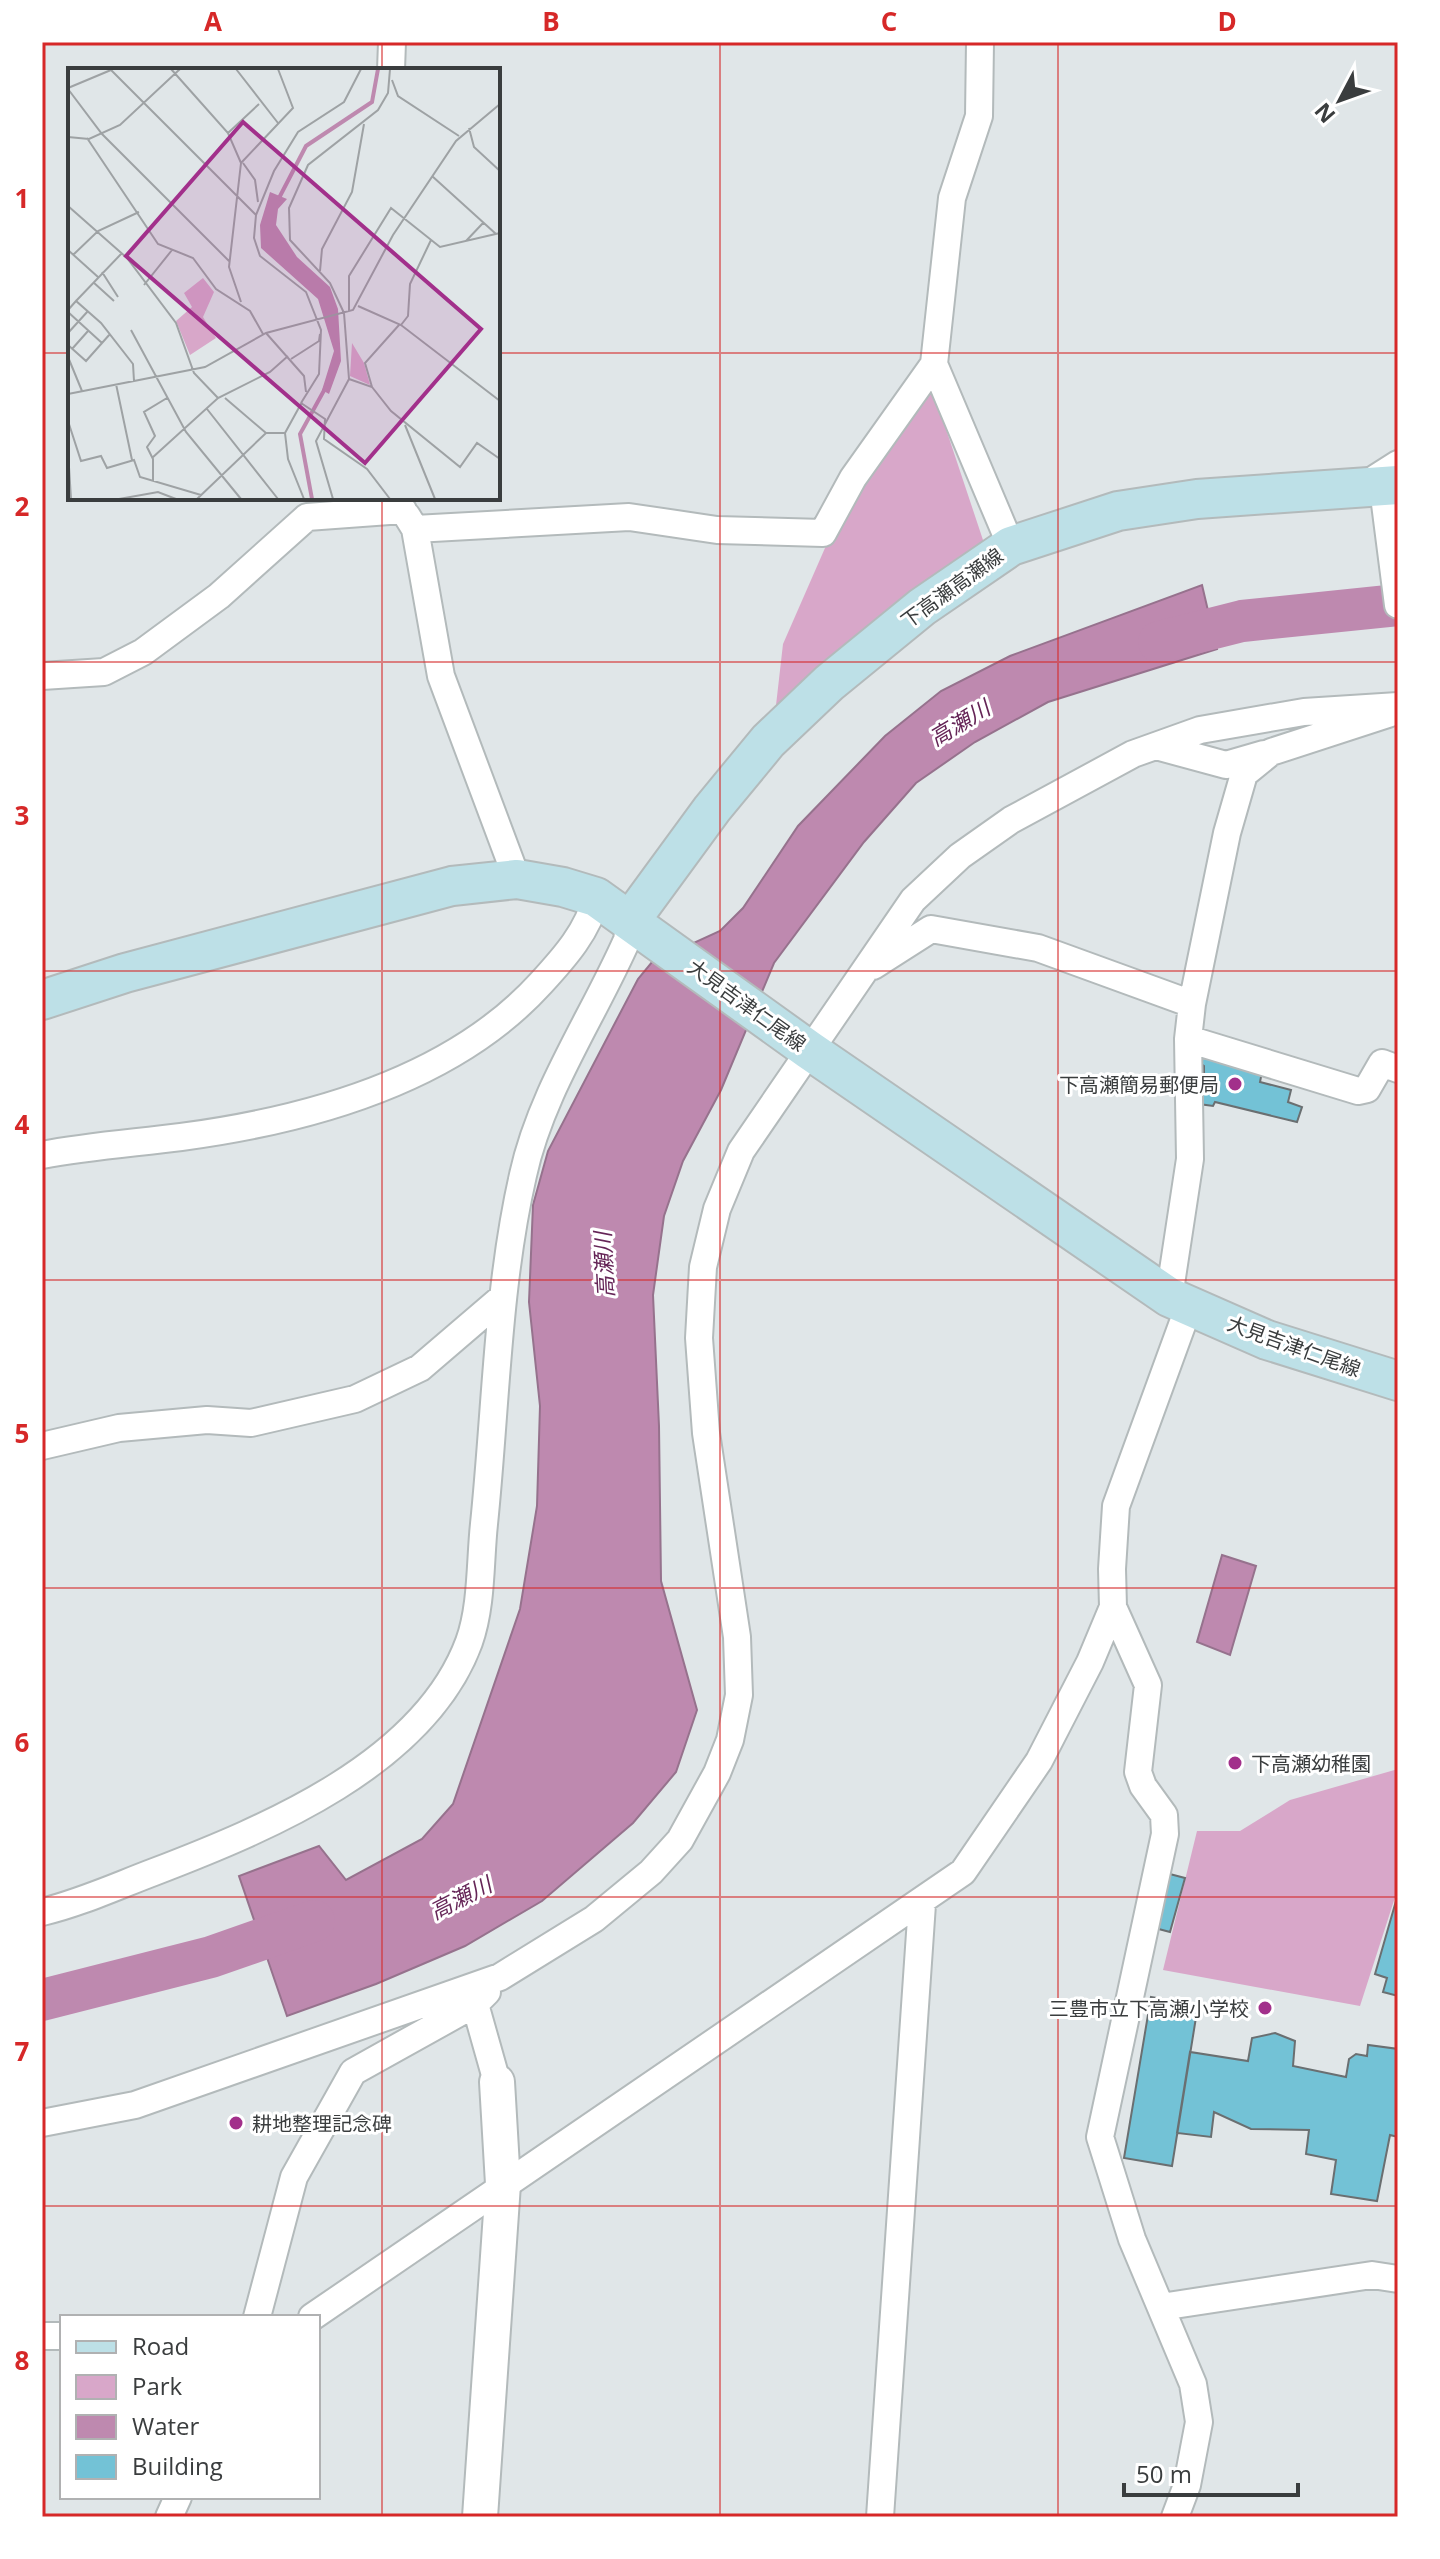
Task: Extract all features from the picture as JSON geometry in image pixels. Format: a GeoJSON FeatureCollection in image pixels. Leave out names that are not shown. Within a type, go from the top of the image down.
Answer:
{"type":"FeatureCollection","features":[{"type":"Feature","properties":{"kind":"main road","name":"下高瀬高瀬線"},"geometry":{"type":"LineString","coordinates":[[630,921],[712,809],[768,741],[829,683],[922,607],[1011,546],[1118,511],[1197,499],[1393,479]]}},
{"type":"Feature","properties":{"kind":"main road","name":"大見吉津仁尾線"},"geometry":{"type":"LineString","coordinates":[[42,1000],[125,973],[452,886],[517,879],[563,887],[596,897],[809,1050],[1179,1301],[1267,1340],[1398,1381]]}},
{"type":"Feature","properties":{"kind":"street"},"geometry":{"type":"LineString","coordinates":[[391,68],[392,42]]}},
{"type":"Feature","properties":{"kind":"street"},"geometry":{"type":"LineString","coordinates":[[980,42],[979,116],[952,198],[934,364],[1011,546]]}},
{"type":"Feature","properties":{"kind":"street"},"geometry":{"type":"LineString","coordinates":[[42,676],[104,672],[143,652],[219,596],[307,517],[406,512],[629,517],[717,530],[823,533],[853,478],[934,364]]}},
{"type":"Feature","properties":{"kind":"street"},"geometry":{"type":"LineString","coordinates":[[1393,479],[1398,605]]}},
{"type":"Feature","properties":{"kind":"street"},"geometry":{"type":"LineString","coordinates":[[406,512],[441,676],[517,879]]}},
{"type":"Feature","properties":{"kind":"street"},"geometry":{"type":"LineString","coordinates":[[1156,746],[1226,765],[1398,708]]}},
{"type":"Feature","properties":{"kind":"street"},"geometry":{"type":"LineString","coordinates":[[42,2123],[135,2105],[500,1977],[594,1919],[651,1872],[680,1840],[698,1812],[730,1740],[739,1695],[737,1637],[706,1433],[699,1338],[703,1267],[717,1209],[741,1151],[913,900],[960,856],[1011,820],[1133,754],[1200,730],[1253,718],[1398,708]]}},
{"type":"Feature","properties":{"kind":"street"},"geometry":{"type":"LineString","coordinates":[[315,2315],[503,2184],[922,1904],[963,1872],[1039,1761],[1090,1662],[1113,1607],[1116,1506],[1179,1301],[1190,1159],[1188,1039],[1192,1004],[1227,833],[1244,774],[1271,752]]}},
{"type":"Feature","properties":{"kind":"street"},"geometry":{"type":"LineString","coordinates":[[42,1155],[184,1137],[314,1110],[382,1089],[468,1047],[526,1000],[559,963],[592,917],[596,897]]}},
{"type":"Feature","properties":{"kind":"street"},"geometry":{"type":"LineString","coordinates":[[42,1912],[231,1843],[286,1817],[355,1776],[433,1703],[469,1641],[496,1412],[503,1297],[524,1171],[543,1114],[627,940],[630,921]]}},
{"type":"Feature","properties":{"kind":"street"},"geometry":{"type":"LineString","coordinates":[[859,975],[931,929],[1038,948],[1192,1004]]}},
{"type":"Feature","properties":{"kind":"street"},"geometry":{"type":"LineString","coordinates":[[1188,1039],[1358,1091],[1367,1089],[1382,1063],[1398,1069]]}},
{"type":"Feature","properties":{"kind":"street"},"geometry":{"type":"LineString","coordinates":[[42,1446],[119,1428],[207,1420],[251,1423],[355,1399],[420,1368],[503,1297]]}},
{"type":"Feature","properties":{"kind":"street"},"geometry":{"type":"LineString","coordinates":[[1113,1607],[1148,1685],[1138,1772],[1143,1786],[1164,1815],[1165,1834],[1100,2137],[1132,2239],[1193,2384],[1199,2422],[1187,2485],[1175,2517]]}},
{"type":"Feature","properties":{"kind":"street"},"geometry":{"type":"LineString","coordinates":[[880,2517],[922,1904]]}},
{"type":"Feature","properties":{"kind":"street"},"geometry":{"type":"LineString","coordinates":[[258,2315],[294,2177],[353,2072],[475,2004],[500,1977]]}},
{"type":"Feature","properties":{"kind":"street"},"geometry":{"type":"LineString","coordinates":[[475,2004],[497,2082],[503,2184],[480,2517]]}},
{"type":"Feature","properties":{"kind":"street"},"geometry":{"type":"LineString","coordinates":[[1161,2307],[1372,2275],[1398,2279]]}},
{"type":"Feature","properties":{"kind":"green space"},"geometry":{"type":"Polygon","coordinates":[[[932,387],[987,552],[775,714],[783,644],[832,532],[932,387]]]}},
{"type":"Feature","properties":{"kind":"green space"},"geometry":{"type":"Polygon","coordinates":[[[1398,1769],[1398,1888],[1360,2006],[1163,1970],[1197,1831],[1240,1831],[1290,1800],[1398,1769]]]}},
{"type":"Feature","properties":{"kind":"water"},"geometry":{"type":"Polygon","coordinates":[[[1202,585],[1217,649],[1048,702],[975,742],[916,783],[864,842],[774,963],[721,1090],[683,1161],[664,1216],[653,1295],[661,1581],[697,1710],[676,1772],[633,1823],[542,1901],[465,1946],[376,1984],[287,2016],[239,1876],[319,1846],[346,1880],[422,1839],[453,1804],[520,1609],[537,1506],[540,1406],[529,1302],[533,1205],[548,1151],[638,979],[652,962],[720,931],[743,908],[798,826],[885,736],[941,691],[1010,656],[1202,585]]]}},
{"type":"Feature","properties":{"kind":"water"},"geometry":{"type":"Polygon","coordinates":[[[1222,1555],[1256,1566],[1230,1655],[1197,1642],[1222,1555]]]}},
{"type":"Feature","properties":{"kind":"building","name":"下高瀬簡易郵便局"},"geometry":{"type":"Polygon","coordinates":[[[1198,1049],[1262,1072],[1260,1082],[1291,1090],[1288,1102],[1302,1107],[1297,1122],[1215,1102],[1213,1106],[1199,1104],[1198,1095],[1204,1094],[1204,1066],[1197,1061],[1198,1049]]]}},
{"type":"Feature","properties":{"kind":"building"},"geometry":{"type":"Polygon","coordinates":[[[1166,1873],[1185,1878],[1170,1932],[1151,1927],[1166,1873]]]}},
{"type":"Feature","properties":{"kind":"building"},"geometry":{"type":"Polygon","coordinates":[[[1398,1894],[1398,1996],[1383,1992],[1387,1978],[1375,1974],[1398,1894]]]}},
{"type":"Feature","properties":{"kind":"building"},"geometry":{"type":"Polygon","coordinates":[[[1151,1997],[1198,2005],[1172,2166],[1124,2158],[1151,1997]]]}},
{"type":"Feature","properties":{"kind":"building"},"geometry":{"type":"Polygon","coordinates":[[[1275,2033],[1295,2041],[1293,2066],[1346,2077],[1349,2059],[1356,2054],[1367,2056],[1368,2045],[1398,2049],[1398,2137],[1390,2135],[1377,2201],[1331,2194],[1336,2160],[1306,2154],[1309,2130],[1251,2129],[1214,2112],[1211,2137],[1177,2133],[1190,2052],[1248,2061],[1252,2038],[1275,2033]]]}},
{"type":"Feature","properties":{"kind":"waterway","name":"高瀬川"},"geometry":{"type":"LineString","coordinates":[[1159,642],[1242,621],[1398,605]]}},
{"type":"Feature","properties":{"kind":"waterway","name":"高瀬川"},"geometry":{"type":"LineString","coordinates":[[42,2000],[211,1957],[314,1921]]}},
{"type":"Feature","properties":{"kind":"place","name":"下高瀬簡易郵便局"},"geometry":{"type":"Point","coordinates":[1235,1084]}},
{"type":"Feature","properties":{"kind":"place","name":"下高瀬幼稚園"},"geometry":{"type":"Point","coordinates":[1235,1763]}},
{"type":"Feature","properties":{"kind":"place","name":"三豊市立下高瀬小学校"},"geometry":{"type":"Point","coordinates":[1265,2008]}},
{"type":"Feature","properties":{"kind":"place","name":"耕地整理記念碑"},"geometry":{"type":"Point","coordinates":[236,2123]}}]}
